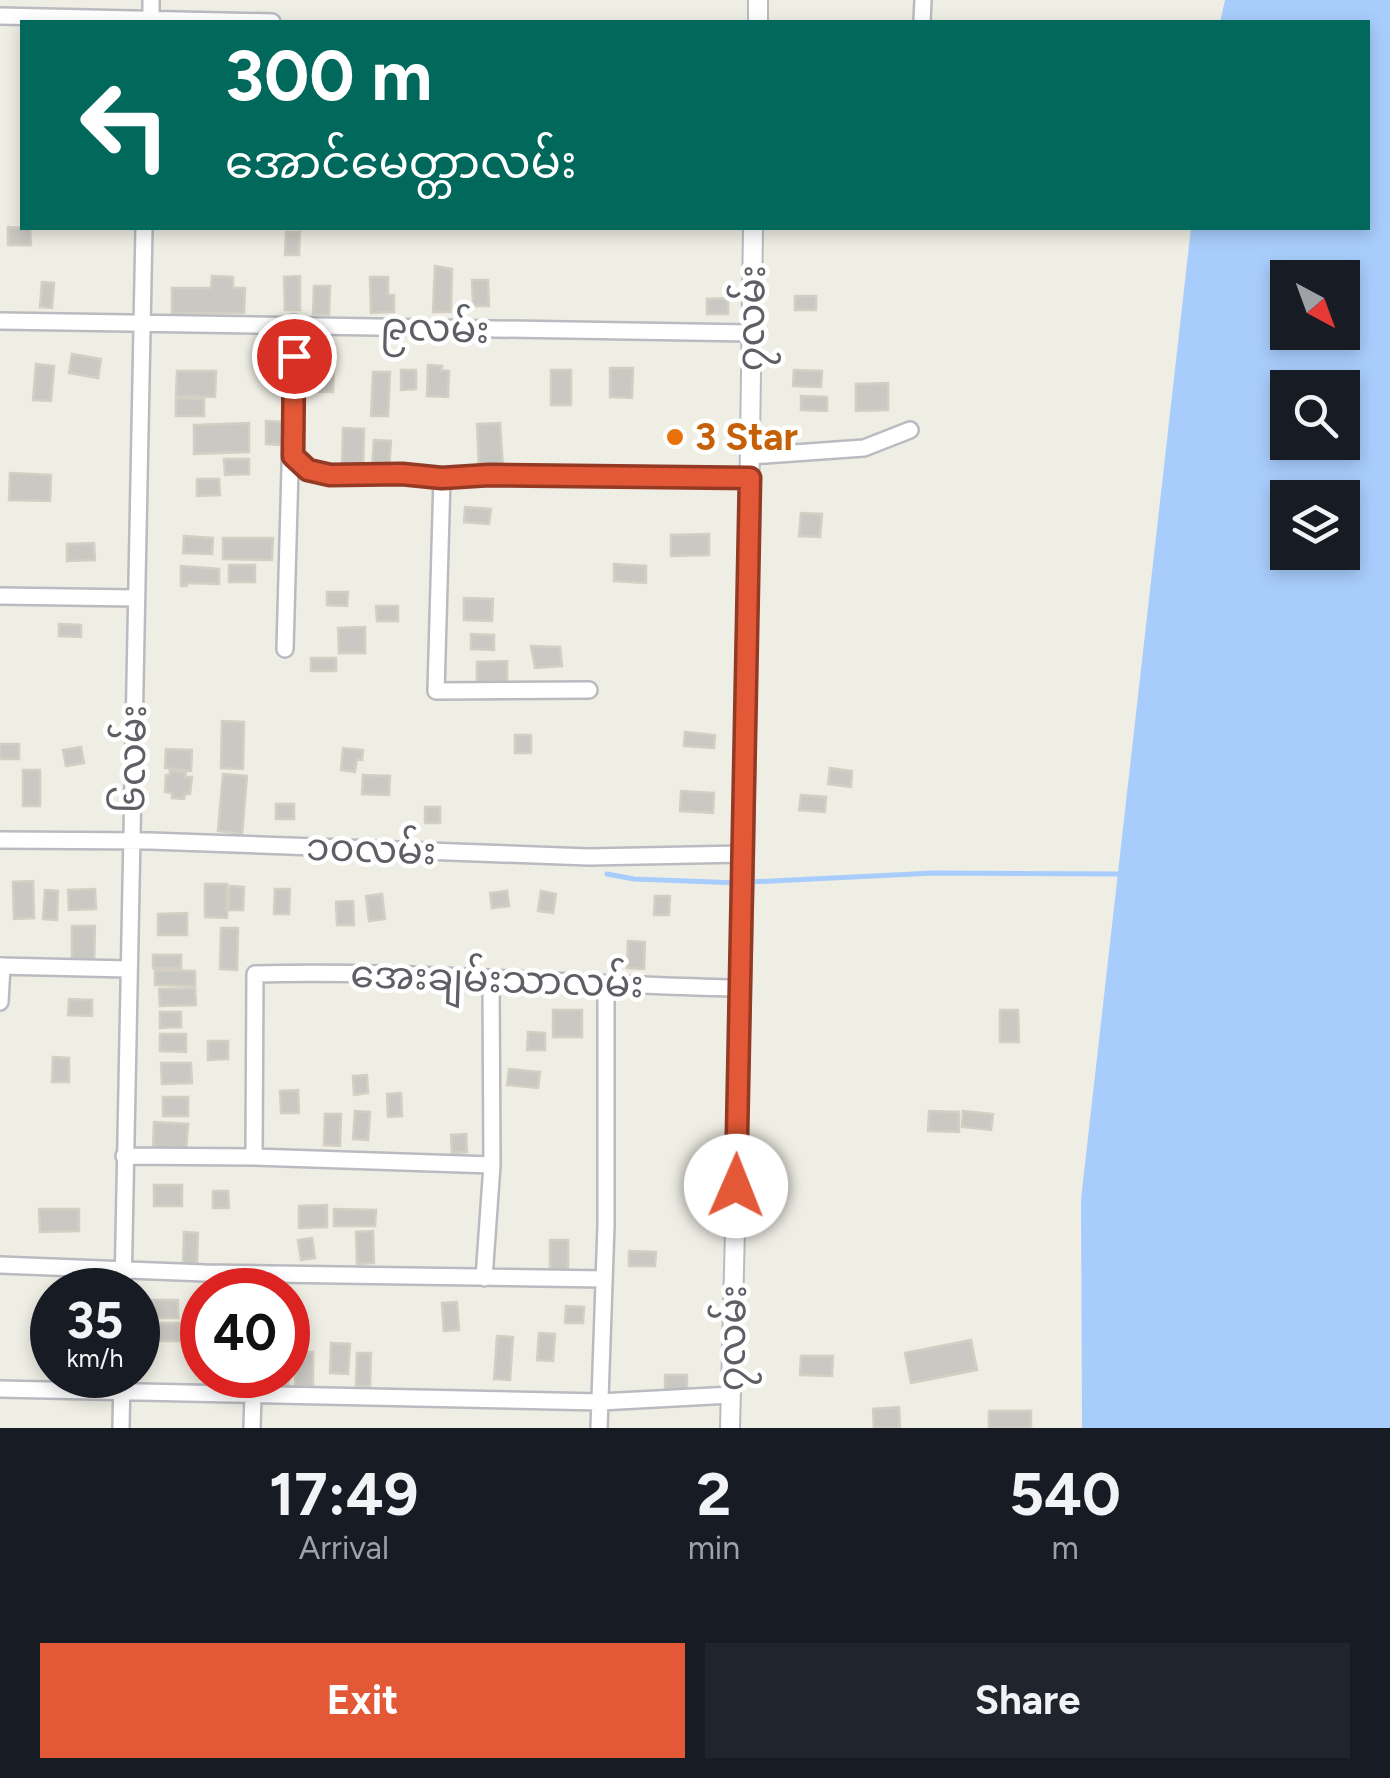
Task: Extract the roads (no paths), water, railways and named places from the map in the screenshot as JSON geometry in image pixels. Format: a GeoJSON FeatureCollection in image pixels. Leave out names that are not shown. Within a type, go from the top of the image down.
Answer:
{"type":"FeatureCollection","features":[{"type":"Feature","properties":{"kind":"street"},"geometry":{"type":"LineString","coordinates":[[0,16],[101,20]]}},
{"type":"Feature","properties":{"kind":"street","name":"၆လမ်း"},"geometry":{"type":"LineString","coordinates":[[123,1268],[144,230]]}},
{"type":"Feature","properties":{"kind":"street","name":"၇လမ်း"},"geometry":{"type":"LineString","coordinates":[[730,1428],[744,874],[753,230]]}},
{"type":"Feature","properties":{"kind":"street","name":"၉လမ်း"},"geometry":{"type":"LineString","coordinates":[[0,321],[750,333]]}},
{"type":"Feature","properties":{"kind":"street"},"geometry":{"type":"LineString","coordinates":[[285,650],[294,323]]}},
{"type":"Feature","properties":{"kind":"street"},"geometry":{"type":"LineString","coordinates":[[750,456],[864,448],[910,430]]}},
{"type":"Feature","properties":{"kind":"street"},"geometry":{"type":"LineString","coordinates":[[293,456],[308,470],[330,475],[750,478]]}},
{"type":"Feature","properties":{"kind":"street"},"geometry":{"type":"LineString","coordinates":[[442,478],[436,692],[589,690]]}},
{"type":"Feature","properties":{"kind":"street"},"geometry":{"type":"LineString","coordinates":[[0,596],[135,598]]}},
{"type":"Feature","properties":{"kind":"street","name":"၁၀လမ်း"},"geometry":{"type":"LineString","coordinates":[[0,840],[589,857],[743,854]]}},
{"type":"Feature","properties":{"kind":"street"},"geometry":{"type":"LineString","coordinates":[[0,1002],[1,966],[128,969]]}},
{"type":"Feature","properties":{"kind":"street","name":"အေးချမ်းသာလမ်း"},"geometry":{"type":"LineString","coordinates":[[254,1157],[255,974],[347,972],[739,988]]}},
{"type":"Feature","properties":{"kind":"street"},"geometry":{"type":"LineString","coordinates":[[484,1278],[492,1165],[491,979]]}},
{"type":"Feature","properties":{"kind":"street"},"geometry":{"type":"LineString","coordinates":[[600,1428],[606,985]]}},
{"type":"Feature","properties":{"kind":"street"},"geometry":{"type":"LineString","coordinates":[[124,1156],[492,1165]]}},
{"type":"Feature","properties":{"kind":"street"},"geometry":{"type":"LineString","coordinates":[[0,1266],[62,1268]]}},
{"type":"Feature","properties":{"kind":"street"},"geometry":{"type":"LineString","coordinates":[[160,1271],[604,1280]]}},
{"type":"Feature","properties":{"kind":"street"},"geometry":{"type":"LineString","coordinates":[[0,1389],[30,1388]]}},
{"type":"Feature","properties":{"kind":"street"},"geometry":{"type":"LineString","coordinates":[[310,1396],[600,1402],[731,1395]]}},
{"type":"Feature","properties":{"kind":"street"},"geometry":{"type":"LineString","coordinates":[[121,1428],[122,1398]]}},
{"type":"Feature","properties":{"kind":"street"},"geometry":{"type":"LineString","coordinates":[[252,1428],[254,1398]]}},
{"type":"Feature","properties":{"kind":"water"},"geometry":{"type":"Polygon","coordinates":[[[1225,0],[1390,0],[1390,1428],[1082,1428],[1081,1199],[1191,230],[1370,230],[1370,20],[1220,20],[1225,0]]]}},
{"type":"Feature","properties":{"kind":"waterway"},"geometry":{"type":"LineString","coordinates":[[750,882],[934,873],[1123,874]]}},
{"type":"Feature","properties":{"kind":"waterway"},"geometry":{"type":"LineString","coordinates":[[607,874],[634,879],[739,883]]}},
{"type":"Feature","properties":{"kind":"place","name":"3 Star"},"geometry":{"type":"Point","coordinates":[675,437]}}]}
